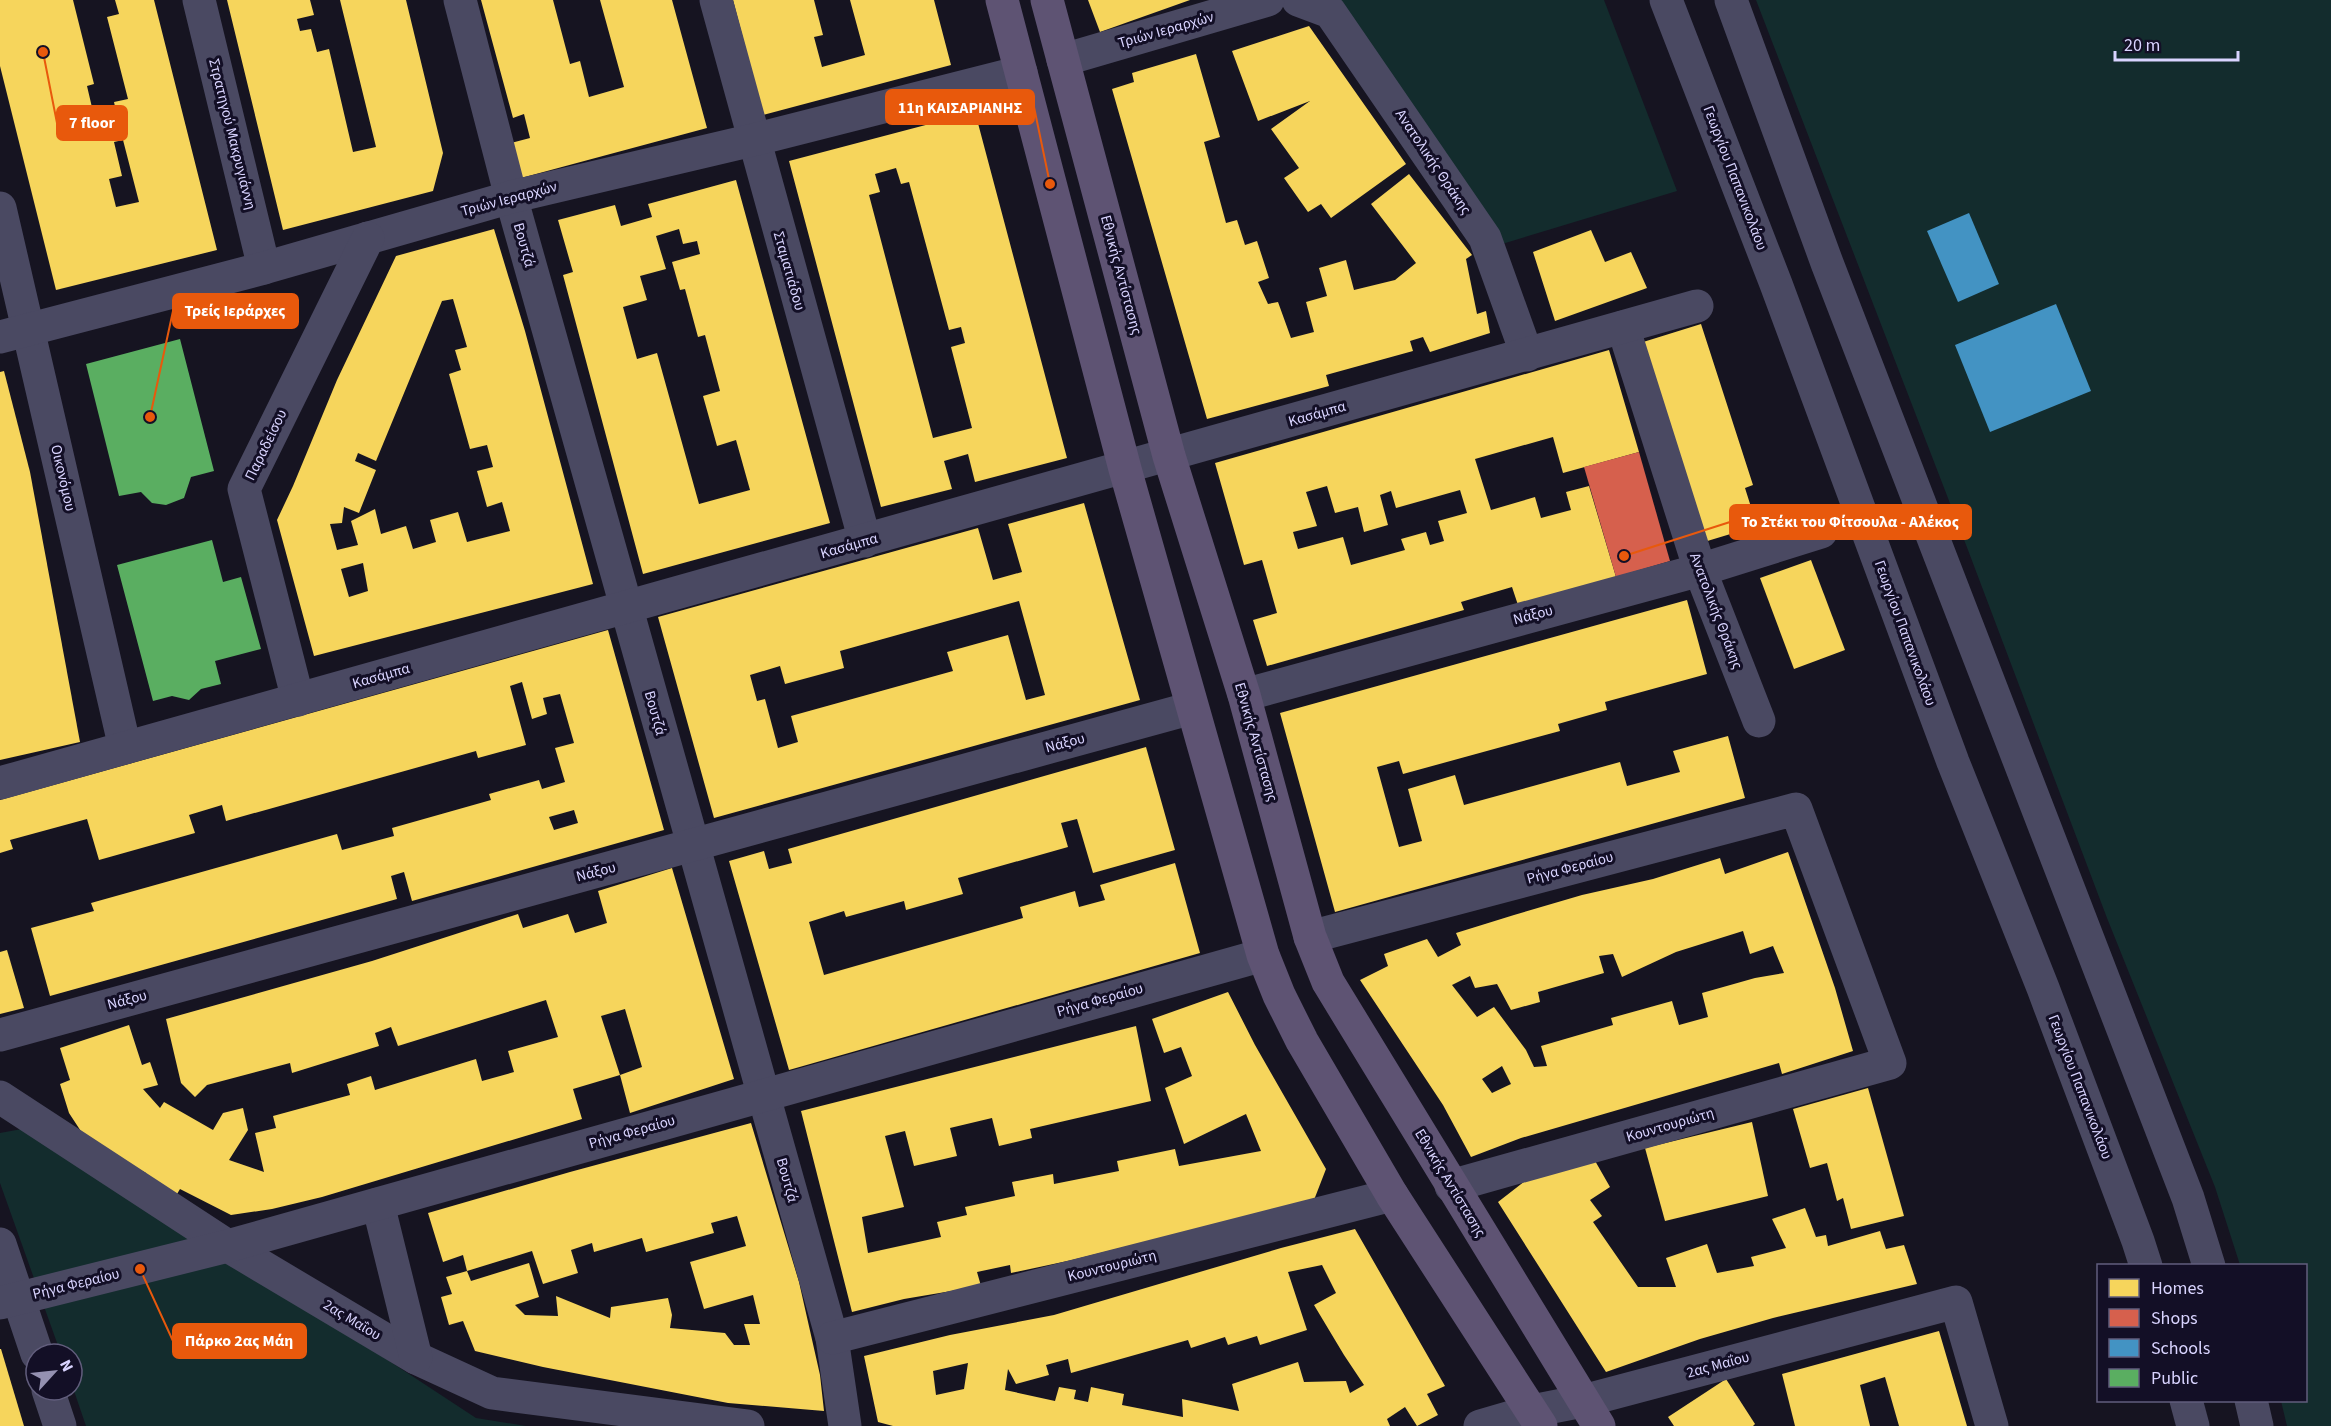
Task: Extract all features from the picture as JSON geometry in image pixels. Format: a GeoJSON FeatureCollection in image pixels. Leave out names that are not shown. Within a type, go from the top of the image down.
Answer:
{"type":"FeatureCollection","features":[{"type":"Feature","properties":{"kind":"main road"},"geometry":{"type":"LineString","coordinates":[[1002,0],[1125,469],[1263,955],[1278,995],[1302,1041],[1392,1195],[1536,1419]]}},
{"type":"Feature","properties":{"kind":"main road","name":"Εθνικής Αντίστασης"},"geometry":{"type":"LineString","coordinates":[[1047,0],[1169,456],[1244,694],[1310,937],[1328,982],[1591,1413]]}},
{"type":"Feature","properties":{"kind":"street","name":"Στρατηγού Μακρυγιάννη"},"geometry":{"type":"LineString","coordinates":[[199,0],[264,268]]}},
{"type":"Feature","properties":{"kind":"street","name":"Βουτζά"},"geometry":{"type":"LineString","coordinates":[[460,0],[511,197],[832,1338],[845,1426]]}},
{"type":"Feature","properties":{"kind":"street","name":"Σταματιάδου"},"geometry":{"type":"LineString","coordinates":[[716,0],[865,541]]}},
{"type":"Feature","properties":{"kind":"street","name":"Τριών Ιεραρχών"},"geometry":{"type":"LineString","coordinates":[[1063,60],[1268,0]]}},
{"type":"Feature","properties":{"kind":"street","name":"Ανατολικής Θράκης"},"geometry":{"type":"LineString","coordinates":[[1298,0],[1330,12],[1485,238],[1527,355]]}},
{"type":"Feature","properties":{"kind":"street","name":"Γεωργίου Παπανικολάου"},"geometry":{"type":"LineString","coordinates":[[1666,0],[1776,284],[1953,762],[2043,988],[2139,1241],[2145,1264]]}},
{"type":"Feature","properties":{"kind":"street"},"geometry":{"type":"LineString","coordinates":[[1731,0],[1827,263],[2188,1198],[2208,1264]]}},
{"type":"Feature","properties":{"kind":"street","name":"Τριών Ιεραρχών"},"geometry":{"type":"LineString","coordinates":[[14,333],[264,268],[511,197],[753,140],[1021,72]]}},
{"type":"Feature","properties":{"kind":"street","name":"Οικονόμου"},"geometry":{"type":"LineString","coordinates":[[0,208],[14,333],[125,748]]}},
{"type":"Feature","properties":{"kind":"street","name":"Παραδείσου"},"geometry":{"type":"LineString","coordinates":[[298,699],[244,489],[368,238]]}},
{"type":"Feature","properties":{"kind":"street","name":"Κασάμπα"},"geometry":{"type":"LineString","coordinates":[[0,783],[1125,469],[1697,306]]}},
{"type":"Feature","properties":{"kind":"street","name":"Ανατολικής Θράκης"},"geometry":{"type":"LineString","coordinates":[[1623,327],[1700,570],[1759,721]]}},
{"type":"Feature","properties":{"kind":"street","name":"Νάξου"},"geometry":{"type":"LineString","coordinates":[[1244,694],[1700,570],[1821,532]]}},
{"type":"Feature","properties":{"kind":"street","name":"Νάξου"},"geometry":{"type":"LineString","coordinates":[[0,1035],[1192,708]]}},
{"type":"Feature","properties":{"kind":"street","name":"Ρήγα Φεραίου"},"geometry":{"type":"LineString","coordinates":[[1310,937],[1796,809],[1890,1063]]}},
{"type":"Feature","properties":{"kind":"street","name":"Ρήγα Φεραίου"},"geometry":{"type":"LineString","coordinates":[[9,1301],[228,1246],[1263,955]]}},
{"type":"Feature","properties":{"kind":"street","name":"Κουντουριώτη"},"geometry":{"type":"LineString","coordinates":[[1451,1186],[1890,1063]]}},
{"type":"Feature","properties":{"kind":"street","name":"2ας Μαΐου"},"geometry":{"type":"LineString","coordinates":[[0,1096],[228,1246],[416,1358],[492,1393],[748,1426]]}},
{"type":"Feature","properties":{"kind":"street","name":"Κουντουριώτη"},"geometry":{"type":"LineString","coordinates":[[832,1338],[1392,1195]]}},
{"type":"Feature","properties":{"kind":"street"},"geometry":{"type":"LineString","coordinates":[[378,1204],[416,1358]]}},
{"type":"Feature","properties":{"kind":"street"},"geometry":{"type":"LineString","coordinates":[[0,1244],[9,1301],[30,1342]]}},
{"type":"Feature","properties":{"kind":"street","name":"2ας Μαΐου"},"geometry":{"type":"LineString","coordinates":[[1480,1426],[1591,1413],[1956,1302],[1992,1426]]}},
{"type":"Feature","properties":{"kind":"street"},"geometry":{"type":"LineString","coordinates":[[52,1402],[60,1426]]}},
{"type":"Feature","properties":{"kind":"street"},"geometry":{"type":"LineString","coordinates":[[2186,1402],[2193,1426]]}},
{"type":"Feature","properties":{"kind":"street"},"geometry":{"type":"LineString","coordinates":[[2251,1402],[2257,1426]]}},
{"type":"Feature","properties":{"kind":"green space"},"geometry":{"type":"Polygon","coordinates":[[[1330,0],[1604,0],[1677,191],[1502,244],[1330,0]]]}},
{"type":"Feature","properties":{"kind":"green space"},"geometry":{"type":"Polygon","coordinates":[[[1756,0],[2331,0],[2331,1426],[2287,1426],[2281,1402],[2307,1402],[2307,1264],[2240,1264],[2215,1187],[2107,918],[1756,0]]]}},
{"type":"Feature","properties":{"kind":"green space"},"geometry":{"type":"Polygon","coordinates":[[[33,1127],[476,1418],[526,1426],[86,1426],[78,1402],[84,1402],[84,1342],[57,1342],[0,1183],[0,1133],[33,1127]]]}},
{"type":"Feature","properties":{"kind":"building: Homes"},"geometry":{"type":"Polygon","coordinates":[[[0,0],[73,0],[94,84],[87,86],[94,116],[116,111],[114,102],[128,99],[107,17],[119,14],[115,0],[154,0],[217,250],[56,290],[0,66],[0,0]],[[123,140],[114,142],[122,176],[109,179],[116,207],[139,202],[123,140]]]}},
{"type":"Feature","properties":{"kind":"building: Homes"},"geometry":{"type":"Polygon","coordinates":[[[227,0],[310,0],[314,15],[297,19],[300,31],[311,29],[317,52],[329,49],[353,152],[376,147],[340,0],[406,0],[443,153],[433,191],[283,230],[227,0]]]}},
{"type":"Feature","properties":{"kind":"building: Homes"},"geometry":{"type":"Polygon","coordinates":[[[481,0],[553,0],[570,64],[580,61],[589,97],[624,87],[600,0],[672,0],[707,128],[521,178],[511,143],[530,138],[524,114],[513,118],[481,0]]]}},
{"type":"Feature","properties":{"kind":"building: Homes"},"geometry":{"type":"Polygon","coordinates":[[[733,0],[814,0],[823,35],[814,37],[822,67],[865,55],[850,0],[934,0],[951,65],[763,115],[733,0]]]}},
{"type":"Feature","properties":{"kind":"building: Homes"},"geometry":{"type":"Polygon","coordinates":[[[1088,0],[1190,0],[1100,32],[1088,0]]]}},
{"type":"Feature","properties":{"kind":"building: Homes"},"geometry":{"type":"Polygon","coordinates":[[[1309,26],[1406,164],[1331,218],[1321,204],[1308,212],[1284,178],[1299,168],[1271,129],[1310,101],[1258,121],[1232,51],[1309,26]]]}},
{"type":"Feature","properties":{"kind":"building: Homes"},"geometry":{"type":"Polygon","coordinates":[[[1196,54],[1220,137],[1204,142],[1226,223],[1237,220],[1245,245],[1257,241],[1269,278],[1258,282],[1268,304],[1278,302],[1291,338],[1314,332],[1306,302],[1327,296],[1319,268],[1346,260],[1354,290],[1395,280],[1416,263],[1371,204],[1409,174],[1472,255],[1466,259],[1477,314],[1486,311],[1490,333],[1430,352],[1423,337],[1410,341],[1413,351],[1326,375],[1329,386],[1207,419],[1112,89],[1134,82],[1132,73],[1196,54]]]}},
{"type":"Feature","properties":{"kind":"building: Homes"},"geometry":{"type":"Polygon","coordinates":[[[975,112],[1067,458],[975,482],[968,454],[944,461],[952,489],[881,507],[789,161],[975,112]],[[896,168],[875,174],[880,192],[869,195],[933,438],[972,428],[951,347],[965,343],[961,327],[949,330],[909,182],[901,184],[896,168]]]}},
{"type":"Feature","properties":{"kind":"building: Homes"},"geometry":{"type":"Polygon","coordinates":[[[736,180],[830,523],[643,574],[563,275],[573,272],[558,220],[615,205],[621,226],[652,217],[648,204],[736,180]],[[679,229],[656,236],[666,269],[640,276],[647,300],[623,307],[637,359],[657,353],[699,504],[750,490],[736,440],[717,446],[703,396],[720,391],[705,335],[698,337],[685,289],[680,290],[672,262],[700,254],[697,241],[683,244],[679,229]]]}},
{"type":"Feature","properties":{"kind":"building: Homes"},"geometry":{"type":"Polygon","coordinates":[[[494,229],[525,331],[593,584],[314,656],[277,520],[337,380],[396,256],[494,229]],[[453,299],[442,301],[376,461],[358,453],[355,461],[376,470],[359,513],[344,507],[342,523],[330,524],[337,550],[358,545],[351,521],[375,509],[381,534],[406,526],[413,549],[436,542],[430,520],[458,512],[467,542],[510,531],[502,502],[487,507],[477,471],[493,467],[487,445],[470,449],[449,374],[461,370],[455,350],[467,347],[453,299]],[[363,563],[341,569],[349,597],[368,591],[363,563]]]}},
{"type":"Feature","properties":{"kind":"building: Homes"},"geometry":{"type":"Polygon","coordinates":[[[1591,230],[1605,262],[1631,252],[1647,288],[1555,321],[1533,252],[1591,230]]]}},
{"type":"Feature","properties":{"kind":"building: Homes"},"geometry":{"type":"Polygon","coordinates":[[[1701,324],[1753,485],[1745,488],[1757,526],[1704,542],[1640,343],[1701,324]]]}},
{"type":"Feature","properties":{"kind":"building: Homes"},"geometry":{"type":"Polygon","coordinates":[[[1609,350],[1639,452],[1563,473],[1553,437],[1475,459],[1491,510],[1535,497],[1541,518],[1571,510],[1566,492],[1589,486],[1616,577],[1518,605],[1512,587],[1461,602],[1464,610],[1267,666],[1253,620],[1277,613],[1262,560],[1244,565],[1215,463],[1609,350]],[[1327,486],[1306,492],[1317,526],[1293,532],[1298,549],[1343,537],[1351,565],[1405,550],[1401,539],[1426,532],[1430,545],[1444,541],[1438,521],[1467,513],[1460,490],[1396,508],[1391,491],[1380,495],[1388,525],[1364,532],[1358,507],[1335,513],[1327,486]]]}},
{"type":"Feature","properties":{"kind":"building: Homes"},"geometry":{"type":"Polygon","coordinates":[[[4,371],[30,472],[80,742],[0,760],[0,372],[4,371]]]}},
{"type":"Feature","properties":{"kind":"building: Homes"},"geometry":{"type":"Polygon","coordinates":[[[1084,503],[1140,700],[714,818],[658,617],[978,528],[993,580],[1022,572],[1008,524],[1084,503]],[[1019,601],[840,651],[844,668],[785,684],[780,666],[750,675],[757,701],[765,699],[778,748],[798,742],[791,716],[953,671],[947,652],[1008,635],[1026,700],[1045,695],[1019,601]]]}},
{"type":"Feature","properties":{"kind":"building: Homes"},"geometry":{"type":"Polygon","coordinates":[[[1811,560],[1845,650],[1794,669],[1760,578],[1811,560]]]}},
{"type":"Feature","properties":{"kind":"building: Homes"},"geometry":{"type":"Polygon","coordinates":[[[1687,600],[1707,674],[1605,702],[1607,710],[1558,724],[1560,731],[1403,774],[1399,761],[1377,767],[1399,847],[1422,841],[1408,789],[1455,775],[1464,805],[1620,762],[1627,786],[1680,772],[1673,751],[1728,736],[1745,798],[1335,912],[1280,713],[1687,600]]]}},
{"type":"Feature","properties":{"kind":"building: Homes"},"geometry":{"type":"Polygon","coordinates":[[[608,630],[664,830],[412,901],[404,872],[391,876],[397,899],[50,996],[31,928],[94,911],[91,903],[337,834],[342,850],[394,836],[392,828],[491,800],[489,794],[539,780],[542,789],[565,782],[555,748],[574,743],[560,694],[543,698],[547,714],[532,719],[522,682],[510,686],[526,745],[478,758],[476,751],[226,821],[222,805],[189,815],[195,833],[99,860],[87,819],[10,840],[13,849],[0,853],[0,800],[608,630]],[[574,810],[549,817],[554,830],[578,823],[574,810]]]}},
{"type":"Feature","properties":{"kind":"building: Homes"},"geometry":{"type":"Polygon","coordinates":[[[1146,747],[1175,850],[1093,873],[1077,819],[1061,823],[1068,847],[958,878],[963,894],[906,910],[904,901],[846,917],[844,911],[809,922],[824,975],[1023,918],[1020,907],[1075,891],[1079,907],[1105,900],[1100,885],[1175,863],[1200,953],[789,1070],[729,861],[764,851],[769,869],[792,863],[788,849],[1146,747]]]}},
{"type":"Feature","properties":{"kind":"building: Homes"},"geometry":{"type":"Polygon","coordinates":[[[1788,852],[1835,988],[1853,1051],[1782,1074],[1779,1063],[1521,1138],[1471,1157],[1443,1105],[1360,980],[1388,966],[1384,954],[1427,939],[1438,957],[1461,945],[1456,933],[1582,895],[1653,879],[1720,858],[1725,874],[1788,852]],[[1743,931],[1676,952],[1622,977],[1613,954],[1599,956],[1604,973],[1538,992],[1540,1002],[1511,1010],[1497,984],[1475,988],[1470,976],[1452,985],[1477,1017],[1494,1007],[1526,1050],[1534,1067],[1547,1066],[1541,1046],[1613,1025],[1611,1018],[1672,1001],[1679,1025],[1708,1017],[1702,993],[1755,978],[1784,973],[1773,946],[1750,954],[1743,931]],[[1502,1066],[1482,1079],[1492,1093],[1511,1084],[1502,1066]]]}},
{"type":"Feature","properties":{"kind":"building: Homes"},"geometry":{"type":"Polygon","coordinates":[[[672,868],[734,1079],[630,1113],[620,1075],[573,1089],[582,1119],[322,1197],[272,1209],[231,1215],[180,1189],[174,1199],[142,1181],[146,1173],[88,1142],[69,1113],[60,1084],[70,1080],[60,1048],[129,1025],[142,1065],[150,1062],[158,1085],[143,1089],[160,1108],[164,1102],[213,1130],[223,1113],[243,1108],[248,1130],[229,1160],[264,1172],[255,1133],[276,1128],[273,1116],[350,1095],[347,1084],[371,1076],[375,1090],[476,1059],[482,1081],[514,1072],[508,1051],[558,1037],[546,1000],[398,1046],[391,1027],[375,1033],[379,1046],[292,1073],[290,1063],[207,1085],[195,1097],[181,1083],[166,1019],[372,961],[518,914],[523,928],[568,914],[575,933],[607,923],[598,891],[672,868]],[[625,1009],[601,1016],[620,1075],[642,1067],[625,1009]]]}},
{"type":"Feature","properties":{"kind":"building: Homes"},"geometry":{"type":"Polygon","coordinates":[[[7,950],[24,1008],[0,1014],[0,952],[7,950]]]}},
{"type":"Feature","properties":{"kind":"building: Homes"},"geometry":{"type":"Polygon","coordinates":[[[1228,992],[1255,1045],[1326,1169],[1314,1200],[1072,1260],[1011,1273],[1010,1265],[977,1272],[981,1286],[904,1299],[852,1312],[801,1111],[1136,1026],[1151,1101],[1030,1129],[1032,1138],[999,1146],[992,1118],[950,1128],[957,1156],[914,1166],[905,1131],[885,1136],[904,1207],[862,1217],[868,1253],[941,1237],[937,1222],[967,1215],[965,1207],[1015,1196],[1012,1182],[1053,1174],[1054,1184],[1119,1171],[1117,1161],[1175,1149],[1179,1166],[1261,1151],[1246,1114],[1184,1144],[1165,1088],[1192,1076],[1181,1047],[1164,1053],[1152,1019],[1228,992]]]}},
{"type":"Feature","properties":{"kind":"building: Homes"},"geometry":{"type":"Polygon","coordinates":[[[1868,1088],[1904,1216],[1851,1229],[1843,1198],[1837,1201],[1827,1163],[1810,1168],[1793,1109],[1868,1088]]]}},
{"type":"Feature","properties":{"kind":"building: Homes"},"geometry":{"type":"Polygon","coordinates":[[[1752,1122],[1768,1196],[1665,1221],[1645,1148],[1752,1122]]]}},
{"type":"Feature","properties":{"kind":"building: Homes"},"geometry":{"type":"Polygon","coordinates":[[[751,1123],[799,1282],[820,1375],[824,1411],[728,1403],[543,1367],[475,1351],[463,1321],[449,1325],[441,1297],[452,1294],[446,1277],[467,1271],[463,1255],[443,1262],[428,1213],[751,1123]],[[737,1216],[711,1223],[714,1233],[646,1252],[642,1238],[594,1252],[592,1243],[571,1250],[578,1273],[543,1284],[532,1251],[467,1271],[471,1281],[529,1263],[539,1297],[515,1305],[525,1315],[558,1316],[556,1296],[610,1318],[611,1307],[668,1298],[672,1315],[670,1328],[725,1333],[734,1345],[750,1345],[744,1324],[760,1324],[753,1295],[704,1309],[690,1262],[746,1246],[737,1216]]]}},
{"type":"Feature","properties":{"kind":"building: Homes"},"geometry":{"type":"Polygon","coordinates":[[[1594,1159],[1610,1187],[1590,1200],[1602,1216],[1593,1222],[1638,1287],[1676,1287],[1666,1258],[1707,1244],[1717,1273],[1754,1266],[1751,1257],[1786,1248],[1772,1219],[1805,1208],[1816,1237],[1826,1235],[1828,1246],[1880,1231],[1886,1249],[1904,1245],[1917,1284],[1773,1318],[1700,1339],[1606,1372],[1498,1202],[1525,1181],[1594,1159]]]}},
{"type":"Feature","properties":{"kind":"building: Homes"},"geometry":{"type":"Polygon","coordinates":[[[1355,1229],[1445,1386],[1427,1394],[1438,1415],[1417,1426],[1405,1407],[1387,1419],[1390,1426],[893,1426],[878,1422],[864,1356],[950,1335],[1054,1315],[1281,1248],[1355,1229]],[[1322,1265],[1288,1272],[1307,1330],[1260,1345],[1257,1336],[1228,1345],[1225,1337],[1191,1348],[1188,1340],[1071,1373],[1068,1359],[1046,1365],[1049,1375],[1016,1384],[1008,1369],[1005,1390],[1055,1401],[1059,1387],[1076,1390],[1074,1399],[1088,1402],[1091,1387],[1124,1394],[1122,1405],[1183,1417],[1182,1399],[1239,1411],[1232,1384],[1298,1362],[1304,1382],[1346,1381],[1350,1393],[1364,1385],[1314,1305],[1336,1293],[1322,1265]],[[968,1363],[933,1371],[936,1395],[964,1389],[968,1363]]]}},
{"type":"Feature","properties":{"kind":"building: Homes"},"geometry":{"type":"Polygon","coordinates":[[[1939,1331],[1967,1426],[1899,1426],[1885,1377],[1860,1385],[1870,1426],[1795,1426],[1782,1374],[1939,1331]]]}},
{"type":"Feature","properties":{"kind":"building: Homes"},"geometry":{"type":"Polygon","coordinates":[[[1,1349],[24,1426],[0,1426],[1,1349]]]}},
{"type":"Feature","properties":{"kind":"building: Homes"},"geometry":{"type":"Polygon","coordinates":[[[1726,1379],[1755,1424],[1753,1426],[1674,1426],[1668,1417],[1726,1379]]]}},
{"type":"Feature","properties":{"kind":"building: Shops"},"geometry":{"type":"Polygon","coordinates":[[[1639,452],[1670,561],[1616,577],[1584,467],[1639,452]]]}},
{"type":"Feature","properties":{"kind":"building: Schools"},"geometry":{"type":"Polygon","coordinates":[[[1969,213],[1999,284],[1958,302],[1927,231],[1969,213]]]}},
{"type":"Feature","properties":{"kind":"building: Schools"},"geometry":{"type":"Polygon","coordinates":[[[2056,304],[2091,391],[1990,432],[1955,345],[2056,304]]]}},
{"type":"Feature","properties":{"kind":"building: Public"},"geometry":{"type":"Polygon","coordinates":[[[180,339],[214,471],[191,477],[184,498],[166,505],[152,503],[141,492],[119,496],[86,364],[180,339]]]}},
{"type":"Feature","properties":{"kind":"building: Public"},"geometry":{"type":"Polygon","coordinates":[[[212,540],[223,582],[241,577],[261,649],[215,661],[221,684],[201,689],[189,700],[172,696],[153,701],[117,565],[212,540]]]}},
{"type":"Feature","properties":{"kind":"place","name":"7 floor"},"geometry":{"type":"Point","coordinates":[43,52]}},
{"type":"Feature","properties":{"kind":"place","name":"11η ΚΑΙΣΑΡΙΑΝΗΣ"},"geometry":{"type":"Point","coordinates":[1050,184]}},
{"type":"Feature","properties":{"kind":"place","name":"Τρείς Ιεράρχες"},"geometry":{"type":"Point","coordinates":[150,417]}},
{"type":"Feature","properties":{"kind":"place","name":"Το Στέκι του Φίτσουλα - Αλέκος"},"geometry":{"type":"Point","coordinates":[1624,556]}},
{"type":"Feature","properties":{"kind":"place","name":"Πάρκο 2ας Μάη"},"geometry":{"type":"Point","coordinates":[140,1269]}}]}
